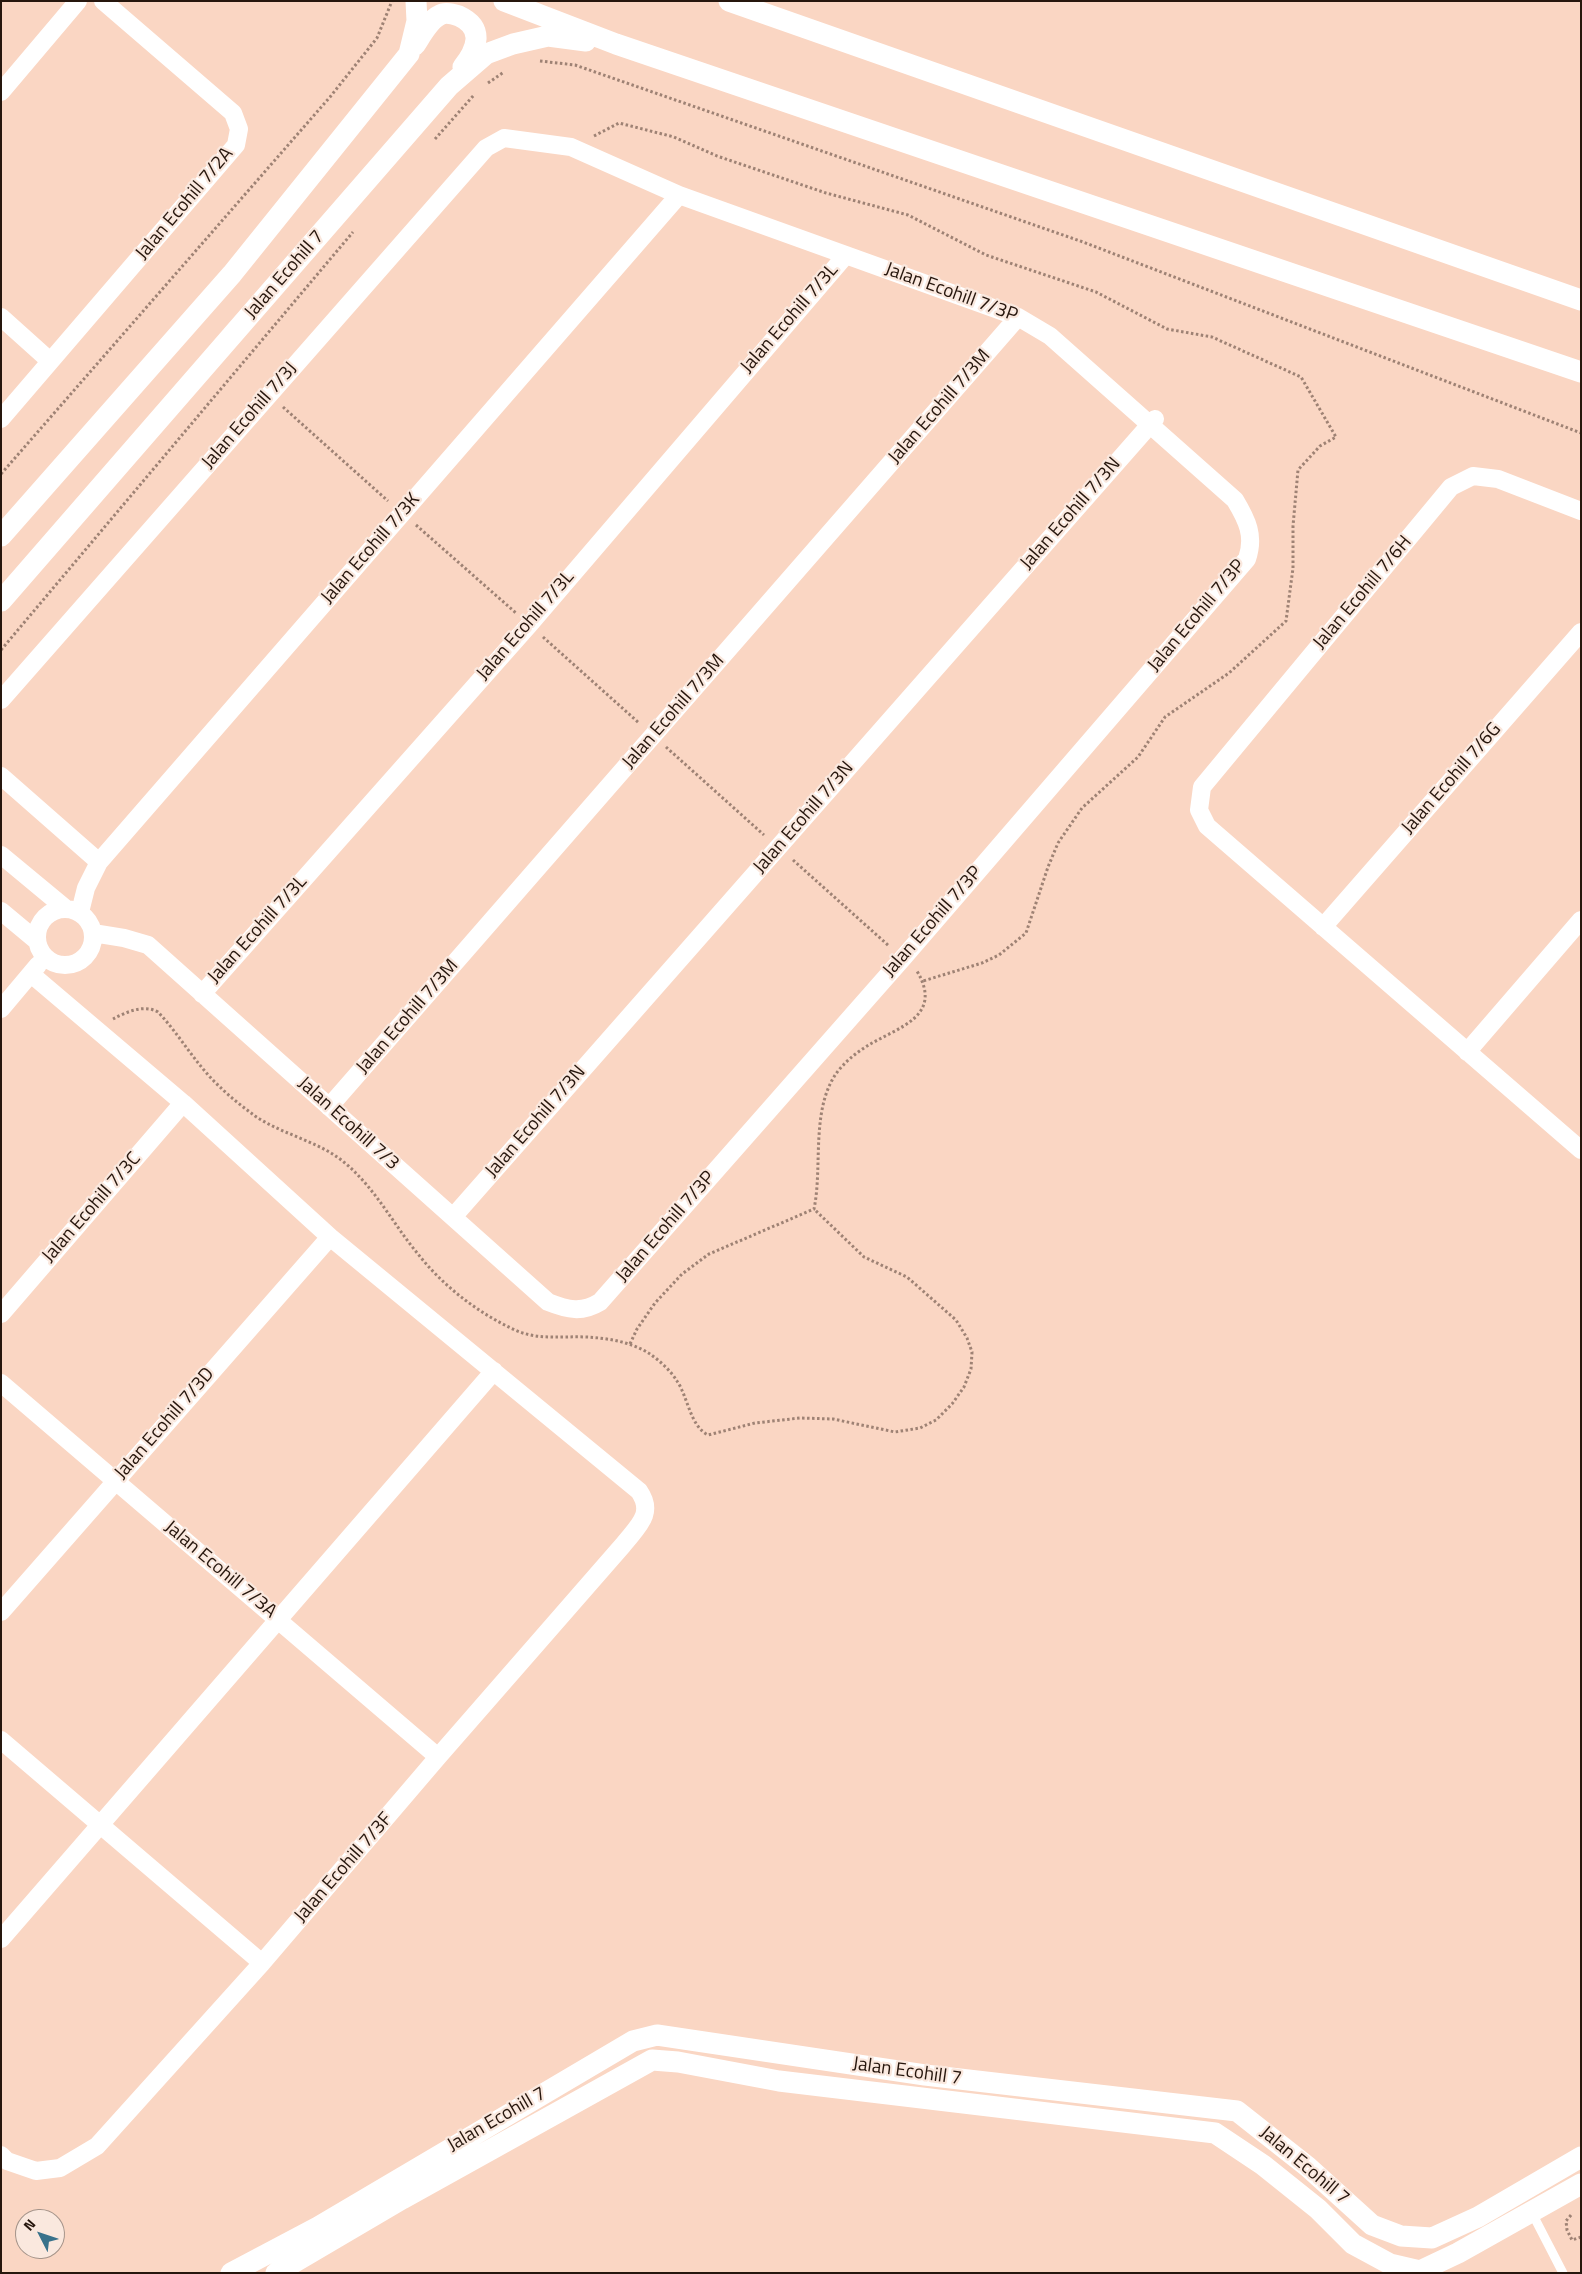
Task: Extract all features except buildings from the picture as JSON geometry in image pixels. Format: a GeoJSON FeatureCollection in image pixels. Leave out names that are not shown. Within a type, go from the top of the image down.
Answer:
{"type":"FeatureCollection","features":[{"type":"Feature","properties":{"kind":"street"},"geometry":{"type":"LineString","coordinates":[[1,92],[78,1]]}},
{"type":"Feature","properties":{"kind":"street","name":"Jalan Ecohill 7/2A"},"geometry":{"type":"LineString","coordinates":[[1,419],[236,145],[239,129],[233,113],[103,1]]}},
{"type":"Feature","properties":{"kind":"street"},"geometry":{"type":"LineString","coordinates":[[409,54],[417,21],[416,1]]}},
{"type":"Feature","properties":{"kind":"street"},"geometry":{"type":"LineString","coordinates":[[504,1],[616,44],[1581,372]]}},
{"type":"Feature","properties":{"kind":"street"},"geometry":{"type":"LineString","coordinates":[[729,1],[1581,300]]}},
{"type":"Feature","properties":{"kind":"street"},"geometry":{"type":"LineString","coordinates":[[1,536],[232,274],[409,54],[428,25],[440,14],[453,14],[468,20],[476,32],[476,42],[471,57],[450,86]]}},
{"type":"Feature","properties":{"kind":"street","name":"Jalan Ecohill 7"},"geometry":{"type":"LineString","coordinates":[[1,601],[450,86],[486,54],[513,44],[548,36],[616,44]]}},
{"type":"Feature","properties":{"kind":"street","name":"Jalan Ecohill 7/3P"},"geometry":{"type":"LineString","coordinates":[[504,138],[571,147],[679,195],[1018,317],[1050,336],[1153,422],[1235,500],[1244,516],[1252,545],[1247,559],[904,956],[600,1302]]}},
{"type":"Feature","properties":{"kind":"street","name":"Jalan Ecohill 7/3J"},"geometry":{"type":"LineString","coordinates":[[1,700],[486,148],[504,138]]}},
{"type":"Feature","properties":{"kind":"street","name":"Jalan Ecohill 7/3K"},"geometry":{"type":"LineString","coordinates":[[72,910],[99,862],[679,195]]}},
{"type":"Feature","properties":{"kind":"street","name":"Jalan Ecohill 7/3L"},"geometry":{"type":"LineString","coordinates":[[202,994],[529,625],[846,254]]}},
{"type":"Feature","properties":{"kind":"street"},"geometry":{"type":"LineString","coordinates":[[1,317],[50,361]]}},
{"type":"Feature","properties":{"kind":"street","name":"Jalan Ecohill 7/3M"},"geometry":{"type":"LineString","coordinates":[[330,1107],[1018,317]]}},
{"type":"Feature","properties":{"kind":"street","name":"Jalan Ecohill 7/3N"},"geometry":{"type":"LineString","coordinates":[[453,1217],[1153,422]]}},
{"type":"Feature","properties":{"kind":"street","name":"Jalan Ecohill 7/6H"},"geometry":{"type":"LineString","coordinates":[[1323,927],[1207,826],[1199,810],[1202,787],[1451,487],[1473,476],[1498,479],[1581,511]]}},
{"type":"Feature","properties":{"kind":"street","name":"Jalan Ecohill 7/6G"},"geometry":{"type":"LineString","coordinates":[[1323,927],[1581,632]]}},
{"type":"Feature","properties":{"kind":"street"},"geometry":{"type":"LineString","coordinates":[[1,776],[99,862]]}},
{"type":"Feature","properties":{"kind":"street"},"geometry":{"type":"LineString","coordinates":[[1,855],[72,910],[87,918],[93,933],[90,950],[78,962],[60,965],[51,962],[1,911]]}},
{"type":"Feature","properties":{"kind":"street"},"geometry":{"type":"LineString","coordinates":[[1,1009],[32,974],[40,949],[39,925],[44,918],[49,913],[72,910]]}},
{"type":"Feature","properties":{"kind":"street"},"geometry":{"type":"LineString","coordinates":[[1467,1052],[1581,920]]}},
{"type":"Feature","properties":{"kind":"street"},"geometry":{"type":"LineString","coordinates":[[1323,927],[1581,1150]]}},
{"type":"Feature","properties":{"kind":"street","name":"Jalan Ecohill 7/3"},"geometry":{"type":"LineString","coordinates":[[93,933],[124,938],[148,945],[548,1302],[560,1307],[578,1309],[589,1309],[600,1302]]}},
{"type":"Feature","properties":{"kind":"street"},"geometry":{"type":"LineString","coordinates":[[1,1939],[494,1371],[330,1237],[183,1103],[32,974]]}},
{"type":"Feature","properties":{"kind":"street","name":"Jalan Ecohill 7/3C"},"geometry":{"type":"LineString","coordinates":[[1,1314],[183,1103]]}},
{"type":"Feature","properties":{"kind":"street","name":"Jalan Ecohill 7/3D"},"geometry":{"type":"LineString","coordinates":[[1,1612],[330,1237]]}},
{"type":"Feature","properties":{"kind":"street","name":"Jalan Ecohill 7/3F"},"geometry":{"type":"LineString","coordinates":[[1,2155],[7,2161],[36,2171],[60,2168],[97,2146],[262,1964],[438,1757],[624,1545],[647,1510],[646,1501],[639,1491],[494,1371]]}},
{"type":"Feature","properties":{"kind":"street","name":"Jalan Ecohill 7/3A"},"geometry":{"type":"LineString","coordinates":[[1,1383],[438,1757]]}},
{"type":"Feature","properties":{"kind":"street"},"geometry":{"type":"LineString","coordinates":[[1,1740],[262,1964]]}},
{"type":"Feature","properties":{"kind":"street","name":"Jalan Ecohill 7"},"geometry":{"type":"LineString","coordinates":[[232,2273],[318,2227],[632,2041],[657,2035],[926,2075],[1238,2111],[1308,2167],[1372,2225],[1401,2236],[1432,2238],[1478,2217],[1581,2157]]}},
{"type":"Feature","properties":{"kind":"street"},"geometry":{"type":"LineString","coordinates":[[276,2273],[410,2194],[652,2060],[678,2062],[779,2081],[1214,2133],[1263,2165],[1318,2209],[1353,2244],[1390,2264],[1420,2271],[1458,2253],[1581,2184]]}},
{"type":"Feature","properties":{"kind":"lane"},"geometry":{"type":"LineString","coordinates":[[1532,2213],[1562,2273]]}},
{"type":"Feature","properties":{"kind":"path"},"geometry":{"type":"LineString","coordinates":[[1,474],[330,97],[377,38],[392,1]]}},
{"type":"Feature","properties":{"kind":"path"},"geometry":{"type":"LineString","coordinates":[[538,60],[575,65],[1083,242],[1581,433]]}},
{"type":"Feature","properties":{"kind":"path"},"geometry":{"type":"LineString","coordinates":[[486,84],[502,73],[511,70]]}},
{"type":"Feature","properties":{"kind":"path"},"geometry":{"type":"LineString","coordinates":[[428,145],[478,90]]}},
{"type":"Feature","properties":{"kind":"path"},"geometry":{"type":"LineString","coordinates":[[571,147],[619,123],[674,137],[718,156],[826,194],[908,215],[986,255],[1096,292],[1167,329],[1212,337],[1301,377],[1336,437],[1320,446],[1298,470],[1293,526],[1293,568],[1286,621],[1228,673],[1165,717],[1138,757],[1082,808],[1058,843],[1026,933],[999,955],[982,963],[923,981]]}},
{"type":"Feature","properties":{"kind":"path"},"geometry":{"type":"LineString","coordinates":[[1,650],[359,225]]}},
{"type":"Feature","properties":{"kind":"path"},"geometry":{"type":"LineString","coordinates":[[269,395],[778,847],[904,956],[923,981],[926,995],[923,1009],[913,1020],[851,1057],[828,1088],[817,1156],[814,1209]]}},
{"type":"Feature","properties":{"kind":"path"},"geometry":{"type":"LineString","coordinates":[[96,1029],[118,1016],[143,1008],[158,1012],[220,1087],[256,1116],[282,1131],[325,1150],[344,1162],[368,1185],[417,1254],[437,1277],[484,1313],[516,1330],[540,1338],[568,1336],[608,1339],[630,1344],[651,1355],[677,1380],[698,1428],[708,1435],[755,1423],[800,1418],[833,1420],[895,1432],[920,1428],[936,1420],[960,1393],[971,1369],[972,1352],[967,1338],[956,1320],[907,1277],[864,1256],[814,1209]]}},
{"type":"Feature","properties":{"kind":"path"},"geometry":{"type":"LineString","coordinates":[[630,1344],[637,1329],[655,1303],[682,1274],[709,1254],[814,1209]]}},
{"type":"Feature","properties":{"kind":"path"},"geometry":{"type":"LineString","coordinates":[[1576,2212],[1566,2221],[1572,2240],[1581,2236]]}}]}
